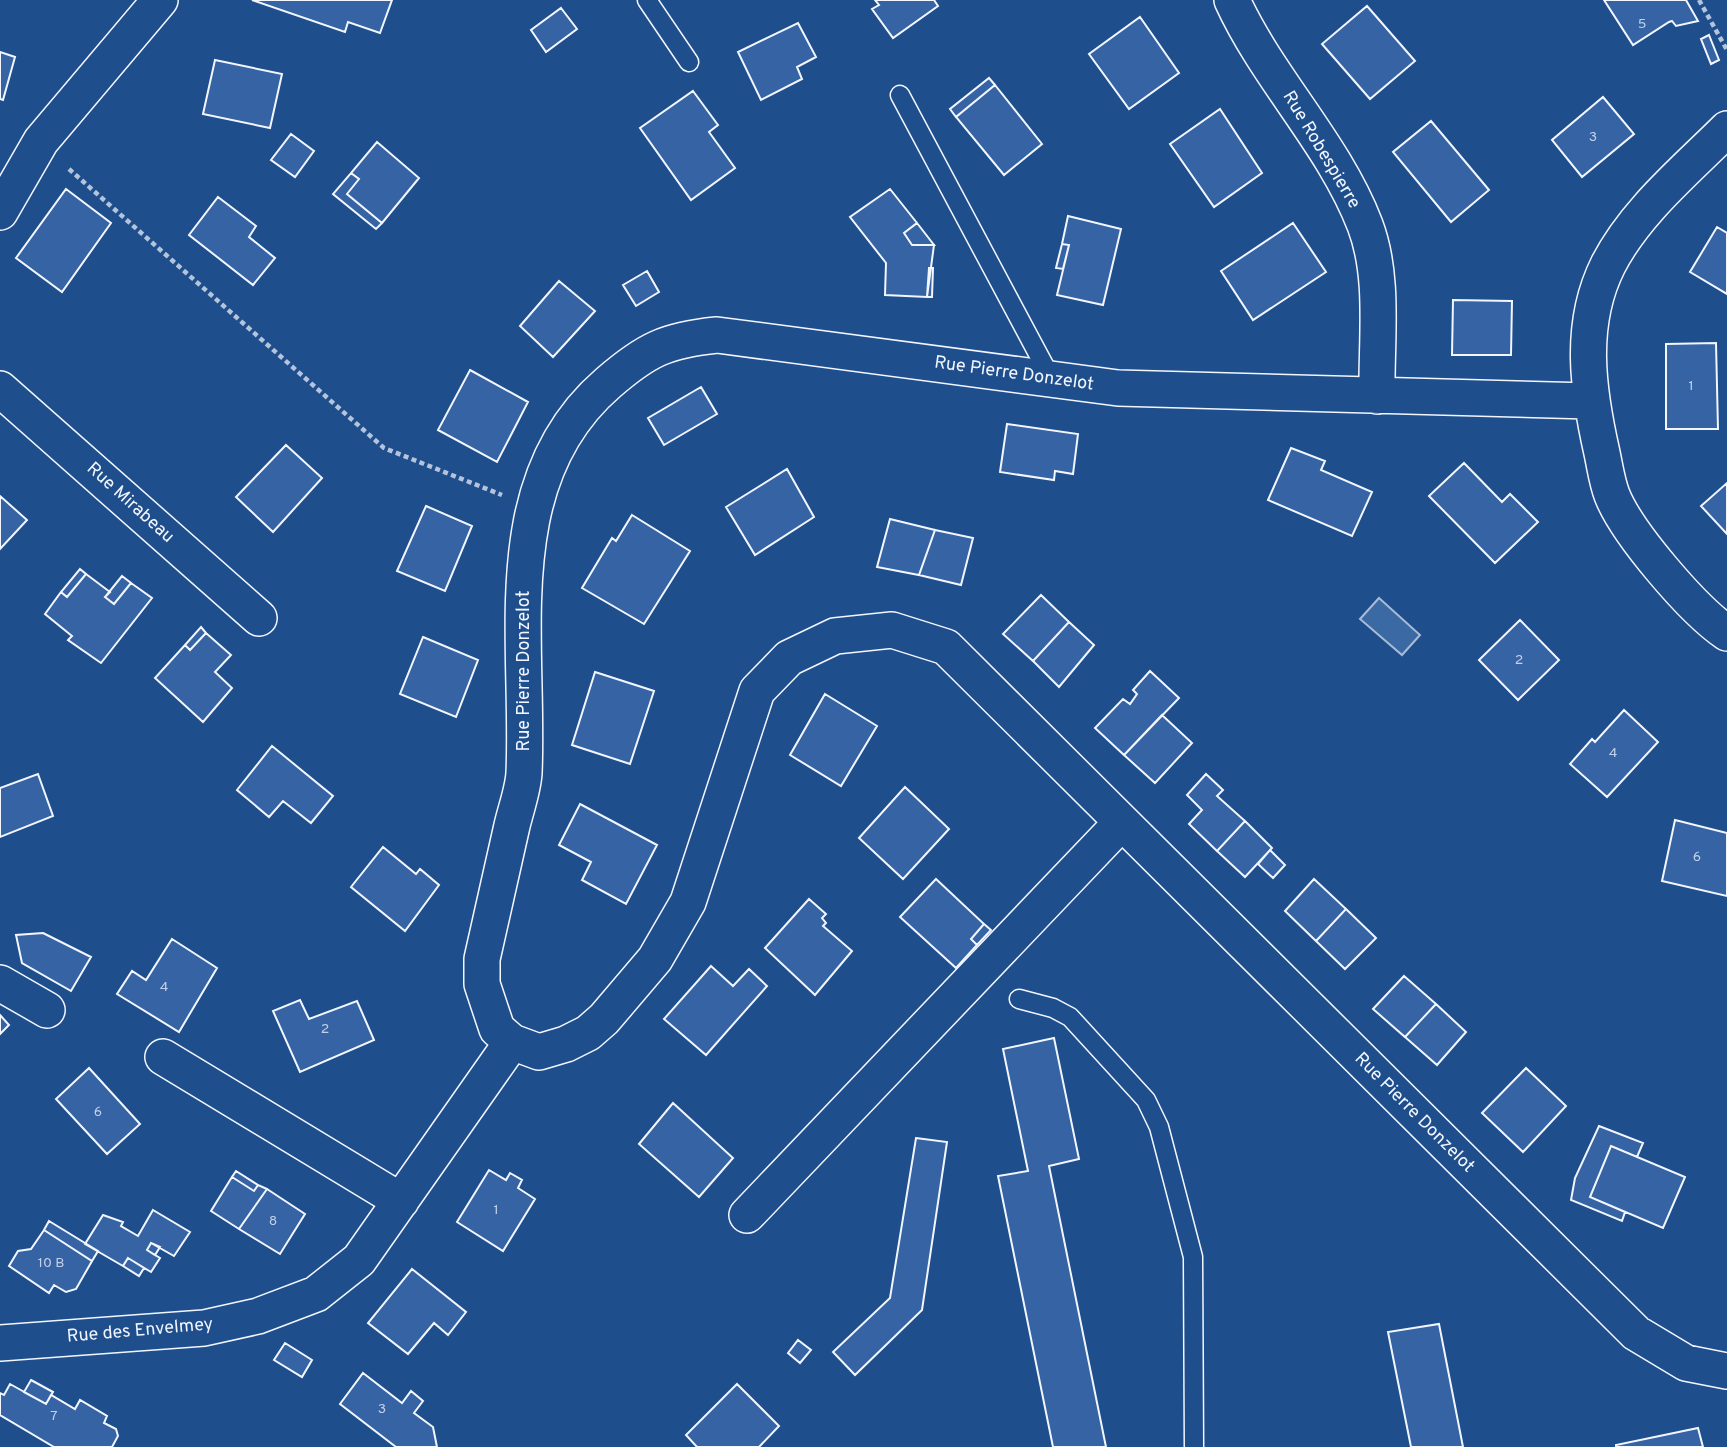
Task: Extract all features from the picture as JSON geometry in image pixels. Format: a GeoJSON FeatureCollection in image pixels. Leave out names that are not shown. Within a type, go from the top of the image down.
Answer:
{"type":"FeatureCollection","features":[{"type":"Feature","properties":{"kind":"street"},"geometry":{"type":"LineString","coordinates":[[0,212],[41,141],[160,0]]}},
{"type":"Feature","properties":{"kind":"street","name":"Rue Robespierre"},"geometry":{"type":"LineString","coordinates":[[1232,0],[1245,30],[1342,179],[1366,226],[1376,270],[1377,396]]}},
{"type":"Feature","properties":{"kind":"street"},"geometry":{"type":"LineString","coordinates":[[1727,129],[1643,213],[1608,266],[1588,330],[1590,401],[1612,496],[1643,545],[1676,586],[1709,621],[1727,633]]}},
{"type":"Feature","properties":{"kind":"street","name":"Rue Pierre Donzelot"},"geometry":{"type":"LineString","coordinates":[[1590,401],[1118,388],[717,335],[676,339],[635,359],[593,396],[566,431],[542,477],[533,504],[524,574],[524,776],[482,959],[482,984],[498,1029],[512,1042],[538,1052],[566,1044],[588,1033],[604,1019],[655,959],[688,902],[757,691],[789,658],[835,636],[892,630],[946,646],[1636,1333],[1686,1363],[1727,1370]]}},
{"type":"Feature","properties":{"kind":"street","name":"Rue Mirabeau"},"geometry":{"type":"LineString","coordinates":[[0,389],[259,618]]}},
{"type":"Feature","properties":{"kind":"street"},"geometry":{"type":"LineString","coordinates":[[747,1214],[1122,822]]}},
{"type":"Feature","properties":{"kind":"street"},"geometry":{"type":"LineString","coordinates":[[0,982],[47,1010]]}},
{"type":"Feature","properties":{"kind":"street","name":"Rue des Envelmey"},"geometry":{"type":"LineString","coordinates":[[0,1343],[204,1328],[287,1307],[316,1294],[359,1260],[512,1042]]}},
{"type":"Feature","properties":{"kind":"street"},"geometry":{"type":"LineString","coordinates":[[163,1057],[401,1201]]}},
{"type":"Feature","properties":{"kind":"lane"},"geometry":{"type":"LineString","coordinates":[[647,0],[689,62]]}},
{"type":"Feature","properties":{"kind":"lane"},"geometry":{"type":"LineString","coordinates":[[900,95],[1052,380]]}},
{"type":"Feature","properties":{"kind":"lane"},"geometry":{"type":"LineString","coordinates":[[1019,999],[1053,1008],[1070,1017],[1146,1100],[1159,1127],[1193,1257],[1194,1447]]}},
{"type":"Feature","properties":{"kind":"path"},"geometry":{"type":"LineString","coordinates":[[1699,0],[1727,50]]}},
{"type":"Feature","properties":{"kind":"path"},"geometry":{"type":"LineString","coordinates":[[41,141],[384,448],[509,498],[533,504]]}},
{"type":"Feature","properties":{"kind":"water"},"geometry":{"type":"Polygon","coordinates":[[[1379,598],[1420,635],[1402,655],[1360,619],[1379,598]]]}},
{"type":"Feature","properties":{"kind":"building"},"geometry":{"type":"Polygon","coordinates":[[[252,0],[392,0],[380,33],[348,22],[345,32],[252,0]]]}},
{"type":"Feature","properties":{"kind":"building"},"geometry":{"type":"Polygon","coordinates":[[[875,0],[934,0],[938,6],[893,38],[872,9],[879,5],[875,0]]]}},
{"type":"Feature","properties":{"kind":"building"},"geometry":{"type":"Polygon","coordinates":[[[1604,0],[1686,0],[1698,21],[1676,26],[1672,21],[1669,22],[1633,45],[1604,0]]]}},
{"type":"Feature","properties":{"kind":"building"},"geometry":{"type":"Polygon","coordinates":[[[1367,6],[1415,61],[1370,99],[1322,44],[1367,6]]]}},
{"type":"Feature","properties":{"kind":"building"},"geometry":{"type":"Polygon","coordinates":[[[561,8],[577,29],[546,52],[531,30],[561,8]]]}},
{"type":"Feature","properties":{"kind":"building"},"geometry":{"type":"Polygon","coordinates":[[[1140,17],[1179,73],[1129,109],[1089,54],[1140,17]]]}},
{"type":"Feature","properties":{"kind":"building"},"geometry":{"type":"Polygon","coordinates":[[[798,23],[816,57],[797,67],[802,79],[761,100],[738,52],[798,23]]]}},
{"type":"Feature","properties":{"kind":"building"},"geometry":{"type":"Polygon","coordinates":[[[1709,35],[1719,60],[1711,64],[1701,39],[1709,35]]]}},
{"type":"Feature","properties":{"kind":"building"},"geometry":{"type":"Polygon","coordinates":[[[0,52],[15,57],[3,100],[0,99],[0,52]]]}},
{"type":"Feature","properties":{"kind":"building"},"geometry":{"type":"Polygon","coordinates":[[[215,60],[282,74],[270,128],[203,114],[215,60]]]}},
{"type":"Feature","properties":{"kind":"building"},"geometry":{"type":"Polygon","coordinates":[[[989,78],[995,85],[956,117],[950,109],[989,78]]]}},
{"type":"Feature","properties":{"kind":"building"},"geometry":{"type":"Polygon","coordinates":[[[995,85],[1042,144],[1004,175],[956,117],[995,85]]]}},
{"type":"Feature","properties":{"kind":"building"},"geometry":{"type":"Polygon","coordinates":[[[693,91],[718,125],[709,132],[735,168],[691,200],[640,128],[693,91]]]}},
{"type":"Feature","properties":{"kind":"building"},"geometry":{"type":"Polygon","coordinates":[[[1603,97],[1634,134],[1582,177],[1552,140],[1603,97]]]}},
{"type":"Feature","properties":{"kind":"building"},"geometry":{"type":"Polygon","coordinates":[[[1220,109],[1262,173],[1214,207],[1170,144],[1220,109]]]}},
{"type":"Feature","properties":{"kind":"building"},"geometry":{"type":"Polygon","coordinates":[[[1431,121],[1489,190],[1451,222],[1393,152],[1431,121]]]}},
{"type":"Feature","properties":{"kind":"building"},"geometry":{"type":"Polygon","coordinates":[[[291,134],[314,151],[295,177],[271,160],[291,134]]]}},
{"type":"Feature","properties":{"kind":"building"},"geometry":{"type":"Polygon","coordinates":[[[377,142],[419,178],[382,223],[347,194],[359,179],[351,173],[377,142]]]}},
{"type":"Feature","properties":{"kind":"building"},"geometry":{"type":"Polygon","coordinates":[[[351,173],[359,179],[347,194],[382,223],[376,229],[333,194],[351,173]]]}},
{"type":"Feature","properties":{"kind":"building"},"geometry":{"type":"Polygon","coordinates":[[[66,189],[111,223],[62,292],[16,258],[66,189]]]}},
{"type":"Feature","properties":{"kind":"building"},"geometry":{"type":"Polygon","coordinates":[[[890,189],[917,223],[904,233],[912,245],[934,245],[927,297],[885,295],[886,263],[850,217],[890,189]]]}},
{"type":"Feature","properties":{"kind":"building"},"geometry":{"type":"Polygon","coordinates":[[[218,197],[256,226],[249,237],[275,258],[253,285],[189,235],[218,197]]]}},
{"type":"Feature","properties":{"kind":"building"},"geometry":{"type":"Polygon","coordinates":[[[1068,216],[1121,229],[1103,305],[1057,295],[1069,245],[1062,244],[1068,216]]]}},
{"type":"Feature","properties":{"kind":"building"},"geometry":{"type":"Polygon","coordinates":[[[917,223],[934,245],[912,245],[904,233],[917,223]]]}},
{"type":"Feature","properties":{"kind":"building"},"geometry":{"type":"Polygon","coordinates":[[[1293,223],[1326,272],[1253,320],[1221,271],[1293,223]]]}},
{"type":"Feature","properties":{"kind":"building"},"geometry":{"type":"Polygon","coordinates":[[[1717,227],[1727,233],[1727,294],[1690,272],[1717,227]]]}},
{"type":"Feature","properties":{"kind":"building"},"geometry":{"type":"Polygon","coordinates":[[[1062,244],[1069,245],[1063,269],[1056,268],[1062,244]]]}},
{"type":"Feature","properties":{"kind":"building"},"geometry":{"type":"Polygon","coordinates":[[[929,268],[933,268],[932,297],[927,297],[929,268]]]}},
{"type":"Feature","properties":{"kind":"building"},"geometry":{"type":"Polygon","coordinates":[[[647,271],[659,292],[636,306],[623,285],[647,271]]]}},
{"type":"Feature","properties":{"kind":"building"},"geometry":{"type":"Polygon","coordinates":[[[559,281],[595,311],[553,357],[520,326],[559,281]]]}},
{"type":"Feature","properties":{"kind":"building"},"geometry":{"type":"Polygon","coordinates":[[[1453,300],[1512,301],[1511,355],[1452,355],[1453,300]]]}},
{"type":"Feature","properties":{"kind":"building"},"geometry":{"type":"Polygon","coordinates":[[[1716,343],[1718,429],[1666,429],[1666,344],[1716,343]]]}},
{"type":"Feature","properties":{"kind":"building"},"geometry":{"type":"Polygon","coordinates":[[[470,370],[528,402],[497,462],[438,430],[470,370]]]}},
{"type":"Feature","properties":{"kind":"building"},"geometry":{"type":"Polygon","coordinates":[[[701,387],[717,414],[664,445],[648,418],[701,387]]]}},
{"type":"Feature","properties":{"kind":"building"},"geometry":{"type":"Polygon","coordinates":[[[1007,424],[1078,434],[1073,474],[1055,471],[1054,480],[1000,472],[1007,424]]]}},
{"type":"Feature","properties":{"kind":"building"},"geometry":{"type":"Polygon","coordinates":[[[286,445],[322,478],[273,532],[236,497],[286,445]]]}},
{"type":"Feature","properties":{"kind":"building"},"geometry":{"type":"Polygon","coordinates":[[[1291,448],[1325,461],[1321,470],[1372,492],[1352,536],[1268,500],[1291,448]]]}},
{"type":"Feature","properties":{"kind":"building"},"geometry":{"type":"Polygon","coordinates":[[[1464,463],[1502,502],[1510,494],[1538,522],[1495,563],[1429,496],[1464,463]]]}},
{"type":"Feature","properties":{"kind":"building"},"geometry":{"type":"Polygon","coordinates":[[[787,469],[814,517],[755,555],[726,507],[787,469]]]}},
{"type":"Feature","properties":{"kind":"building"},"geometry":{"type":"Polygon","coordinates":[[[1727,483],[1727,534],[1701,506],[1727,483]]]}},
{"type":"Feature","properties":{"kind":"building"},"geometry":{"type":"Polygon","coordinates":[[[0,496],[27,520],[0,549],[0,496]]]}},
{"type":"Feature","properties":{"kind":"building"},"geometry":{"type":"Polygon","coordinates":[[[426,506],[472,526],[445,591],[397,571],[426,506]]]}},
{"type":"Feature","properties":{"kind":"building"},"geometry":{"type":"Polygon","coordinates":[[[632,515],[690,551],[644,624],[582,588],[612,538],[616,541],[632,515]]]}},
{"type":"Feature","properties":{"kind":"building"},"geometry":{"type":"Polygon","coordinates":[[[890,519],[935,530],[919,575],[877,567],[890,519]]]}},
{"type":"Feature","properties":{"kind":"building"},"geometry":{"type":"Polygon","coordinates":[[[935,530],[973,538],[961,585],[919,575],[935,530]]]}},
{"type":"Feature","properties":{"kind":"building"},"geometry":{"type":"Polygon","coordinates":[[[80,569],[86,574],[67,597],[61,592],[80,569]]]}},
{"type":"Feature","properties":{"kind":"building"},"geometry":{"type":"Polygon","coordinates":[[[86,574],[110,592],[105,597],[114,604],[131,583],[152,598],[101,663],[68,640],[72,636],[45,614],[61,592],[67,597],[86,574]]]}},
{"type":"Feature","properties":{"kind":"building"},"geometry":{"type":"Polygon","coordinates":[[[122,576],[131,583],[114,604],[105,597],[122,576]]]}},
{"type":"Feature","properties":{"kind":"building"},"geometry":{"type":"Polygon","coordinates":[[[1041,595],[1069,622],[1033,661],[1003,634],[1041,595]]]}},
{"type":"Feature","properties":{"kind":"building"},"geometry":{"type":"Polygon","coordinates":[[[1520,620],[1559,660],[1518,700],[1479,660],[1520,620]]]}},
{"type":"Feature","properties":{"kind":"building"},"geometry":{"type":"Polygon","coordinates":[[[1069,622],[1094,645],[1059,687],[1033,661],[1069,622]]]}},
{"type":"Feature","properties":{"kind":"building"},"geometry":{"type":"Polygon","coordinates":[[[201,627],[206,633],[190,650],[185,645],[201,627]]]}},
{"type":"Feature","properties":{"kind":"building"},"geometry":{"type":"Polygon","coordinates":[[[206,633],[231,655],[215,672],[232,688],[203,722],[155,678],[185,645],[190,650],[206,633]]]}},
{"type":"Feature","properties":{"kind":"building"},"geometry":{"type":"Polygon","coordinates":[[[423,637],[478,660],[456,717],[400,694],[423,637]]]}},
{"type":"Feature","properties":{"kind":"building"},"geometry":{"type":"Polygon","coordinates":[[[1150,671],[1179,698],[1124,755],[1095,728],[1123,699],[1130,704],[1137,694],[1133,690],[1150,671]]]}},
{"type":"Feature","properties":{"kind":"building"},"geometry":{"type":"Polygon","coordinates":[[[595,672],[654,691],[630,764],[572,745],[595,672]]]}},
{"type":"Feature","properties":{"kind":"building"},"geometry":{"type":"Polygon","coordinates":[[[825,694],[877,726],[841,786],[790,755],[825,694]]]}},
{"type":"Feature","properties":{"kind":"building"},"geometry":{"type":"Polygon","coordinates":[[[1624,710],[1658,742],[1607,797],[1570,764],[1592,739],[1595,742],[1624,710]]]}},
{"type":"Feature","properties":{"kind":"building"},"geometry":{"type":"Polygon","coordinates":[[[1162,715],[1192,743],[1155,783],[1124,755],[1162,715]]]}},
{"type":"Feature","properties":{"kind":"building"},"geometry":{"type":"Polygon","coordinates":[[[272,746],[333,796],[311,823],[283,801],[269,817],[237,790],[272,746]]]}},
{"type":"Feature","properties":{"kind":"building"},"geometry":{"type":"Polygon","coordinates":[[[38,774],[53,816],[0,837],[0,788],[38,774]]]}},
{"type":"Feature","properties":{"kind":"building"},"geometry":{"type":"Polygon","coordinates":[[[1206,774],[1223,790],[1217,796],[1245,821],[1217,851],[1189,824],[1202,810],[1187,795],[1206,774]]]}},
{"type":"Feature","properties":{"kind":"building"},"geometry":{"type":"Polygon","coordinates":[[[905,787],[949,829],[903,879],[859,838],[905,787]]]}},
{"type":"Feature","properties":{"kind":"building"},"geometry":{"type":"Polygon","coordinates":[[[580,804],[657,845],[626,904],[582,880],[591,862],[559,845],[580,804]]]}},
{"type":"Feature","properties":{"kind":"building"},"geometry":{"type":"Polygon","coordinates":[[[1675,820],[1727,833],[1727,896],[1662,881],[1675,820]]]}},
{"type":"Feature","properties":{"kind":"building"},"geometry":{"type":"Polygon","coordinates":[[[1245,821],[1272,848],[1245,877],[1217,851],[1245,821]]]}},
{"type":"Feature","properties":{"kind":"building"},"geometry":{"type":"Polygon","coordinates":[[[383,847],[416,874],[420,869],[439,885],[405,931],[351,887],[383,847]]]}},
{"type":"Feature","properties":{"kind":"building"},"geometry":{"type":"Polygon","coordinates":[[[1270,850],[1285,865],[1273,878],[1258,864],[1270,850]]]}},
{"type":"Feature","properties":{"kind":"building"},"geometry":{"type":"Polygon","coordinates":[[[936,879],[984,924],[971,939],[977,945],[956,968],[900,917],[936,879]]]}},
{"type":"Feature","properties":{"kind":"building"},"geometry":{"type":"Polygon","coordinates":[[[1314,879],[1346,909],[1316,941],[1285,911],[1314,879]]]}},
{"type":"Feature","properties":{"kind":"building"},"geometry":{"type":"Polygon","coordinates":[[[809,899],[826,914],[822,918],[826,923],[823,926],[852,951],[815,995],[765,948],[809,899]]]}},
{"type":"Feature","properties":{"kind":"building"},"geometry":{"type":"Polygon","coordinates":[[[1346,909],[1376,938],[1345,969],[1316,941],[1346,909]]]}},
{"type":"Feature","properties":{"kind":"building"},"geometry":{"type":"Polygon","coordinates":[[[984,924],[991,930],[977,945],[971,939],[984,924]]]}},
{"type":"Feature","properties":{"kind":"building"},"geometry":{"type":"Polygon","coordinates":[[[43,933],[91,957],[71,991],[22,963],[16,935],[43,933]]]}},
{"type":"Feature","properties":{"kind":"building"},"geometry":{"type":"Polygon","coordinates":[[[172,939],[217,968],[179,1032],[117,994],[132,971],[146,980],[172,939]]]}},
{"type":"Feature","properties":{"kind":"building"},"geometry":{"type":"Polygon","coordinates":[[[711,966],[733,986],[749,969],[767,986],[706,1055],[664,1019],[711,966]]]}},
{"type":"Feature","properties":{"kind":"building"},"geometry":{"type":"Polygon","coordinates":[[[1404,976],[1436,1004],[1405,1037],[1373,1009],[1404,976]]]}},
{"type":"Feature","properties":{"kind":"building"},"geometry":{"type":"Polygon","coordinates":[[[300,1000],[309,1019],[357,1001],[374,1040],[300,1072],[273,1011],[300,1000]]]}},
{"type":"Feature","properties":{"kind":"building"},"geometry":{"type":"Polygon","coordinates":[[[1436,1004],[1466,1032],[1437,1065],[1405,1037],[1436,1004]]]}},
{"type":"Feature","properties":{"kind":"building"},"geometry":{"type":"Polygon","coordinates":[[[0,1015],[9,1025],[0,1034],[0,1015]]]}},
{"type":"Feature","properties":{"kind":"building"},"geometry":{"type":"Polygon","coordinates":[[[1054,1038],[1079,1159],[1049,1166],[1106,1447],[1053,1447],[998,1176],[1028,1171],[1003,1049],[1054,1038]]]}},
{"type":"Feature","properties":{"kind":"building"},"geometry":{"type":"Polygon","coordinates":[[[89,1068],[140,1124],[107,1154],[56,1099],[89,1068]]]}},
{"type":"Feature","properties":{"kind":"building"},"geometry":{"type":"Polygon","coordinates":[[[1526,1068],[1566,1106],[1523,1152],[1482,1113],[1526,1068]]]}},
{"type":"Feature","properties":{"kind":"building"},"geometry":{"type":"Polygon","coordinates":[[[673,1103],[733,1158],[699,1197],[639,1144],[673,1103]]]}},
{"type":"Feature","properties":{"kind":"building"},"geometry":{"type":"Polygon","coordinates":[[[1599,1126],[1643,1143],[1637,1157],[1611,1146],[1590,1197],[1625,1212],[1622,1221],[1571,1200],[1575,1178],[1599,1126]]]}},
{"type":"Feature","properties":{"kind":"building"},"geometry":{"type":"Polygon","coordinates":[[[916,1138],[947,1142],[922,1310],[855,1375],[833,1352],[890,1298],[916,1138]]]}},
{"type":"Feature","properties":{"kind":"building"},"geometry":{"type":"Polygon","coordinates":[[[1611,1146],[1685,1177],[1663,1228],[1590,1197],[1611,1146]]]}},
{"type":"Feature","properties":{"kind":"building"},"geometry":{"type":"Polygon","coordinates":[[[489,1170],[506,1180],[510,1173],[522,1180],[518,1188],[535,1199],[503,1251],[457,1222],[489,1170]]]}},
{"type":"Feature","properties":{"kind":"building"},"geometry":{"type":"Polygon","coordinates":[[[236,1171],[258,1185],[254,1191],[232,1177],[236,1171]]]}},
{"type":"Feature","properties":{"kind":"building"},"geometry":{"type":"Polygon","coordinates":[[[232,1177],[254,1191],[258,1185],[267,1189],[239,1229],[211,1211],[232,1177]]]}},
{"type":"Feature","properties":{"kind":"building"},"geometry":{"type":"Polygon","coordinates":[[[267,1189],[305,1214],[280,1254],[239,1229],[267,1189]]]}},
{"type":"Feature","properties":{"kind":"building"},"geometry":{"type":"Polygon","coordinates":[[[153,1210],[190,1232],[174,1256],[151,1243],[147,1250],[160,1258],[151,1272],[128,1258],[123,1266],[85,1244],[103,1215],[123,1222],[121,1226],[138,1236],[153,1210]]]}},
{"type":"Feature","properties":{"kind":"building"},"geometry":{"type":"Polygon","coordinates":[[[49,1221],[98,1251],[92,1261],[44,1230],[49,1221]]]}},
{"type":"Feature","properties":{"kind":"building"},"geometry":{"type":"Polygon","coordinates":[[[44,1230],[92,1261],[76,1289],[66,1292],[54,1285],[49,1293],[9,1266],[18,1251],[31,1249],[44,1230]]]}},
{"type":"Feature","properties":{"kind":"building"},"geometry":{"type":"Polygon","coordinates":[[[151,1243],[160,1247],[155,1255],[147,1250],[151,1243]]]}},
{"type":"Feature","properties":{"kind":"building"},"geometry":{"type":"Polygon","coordinates":[[[128,1258],[144,1268],[139,1276],[123,1266],[128,1258]]]}},
{"type":"Feature","properties":{"kind":"building"},"geometry":{"type":"Polygon","coordinates":[[[412,1269],[466,1312],[448,1335],[434,1323],[408,1354],[368,1323],[412,1269]]]}},
{"type":"Feature","properties":{"kind":"building"},"geometry":{"type":"Polygon","coordinates":[[[1439,1324],[1463,1447],[1411,1447],[1388,1332],[1439,1324]]]}},
{"type":"Feature","properties":{"kind":"building"},"geometry":{"type":"Polygon","coordinates":[[[798,1340],[811,1350],[800,1363],[788,1353],[798,1340]]]}},
{"type":"Feature","properties":{"kind":"building"},"geometry":{"type":"Polygon","coordinates":[[[285,1343],[312,1360],[302,1377],[274,1360],[285,1343]]]}},
{"type":"Feature","properties":{"kind":"building"},"geometry":{"type":"Polygon","coordinates":[[[363,1373],[402,1403],[411,1391],[423,1401],[414,1413],[433,1427],[437,1447],[396,1447],[340,1404],[363,1373]]]}},
{"type":"Feature","properties":{"kind":"building"},"geometry":{"type":"Polygon","coordinates":[[[31,1380],[53,1392],[46,1404],[24,1392],[31,1380]]]}},
{"type":"Feature","properties":{"kind":"building"},"geometry":{"type":"Polygon","coordinates":[[[10,1384],[46,1404],[51,1395],[75,1409],[80,1400],[107,1416],[104,1423],[116,1429],[118,1436],[112,1447],[54,1447],[0,1415],[0,1393],[4,1395],[10,1384]]]}},
{"type":"Feature","properties":{"kind":"building"},"geometry":{"type":"Polygon","coordinates":[[[737,1384],[779,1426],[759,1447],[697,1447],[686,1435],[737,1384]]]}},
{"type":"Feature","properties":{"kind":"building"},"geometry":{"type":"Polygon","coordinates":[[[1698,1428],[1703,1447],[1616,1447],[1616,1445],[1698,1428]]]}}]}
